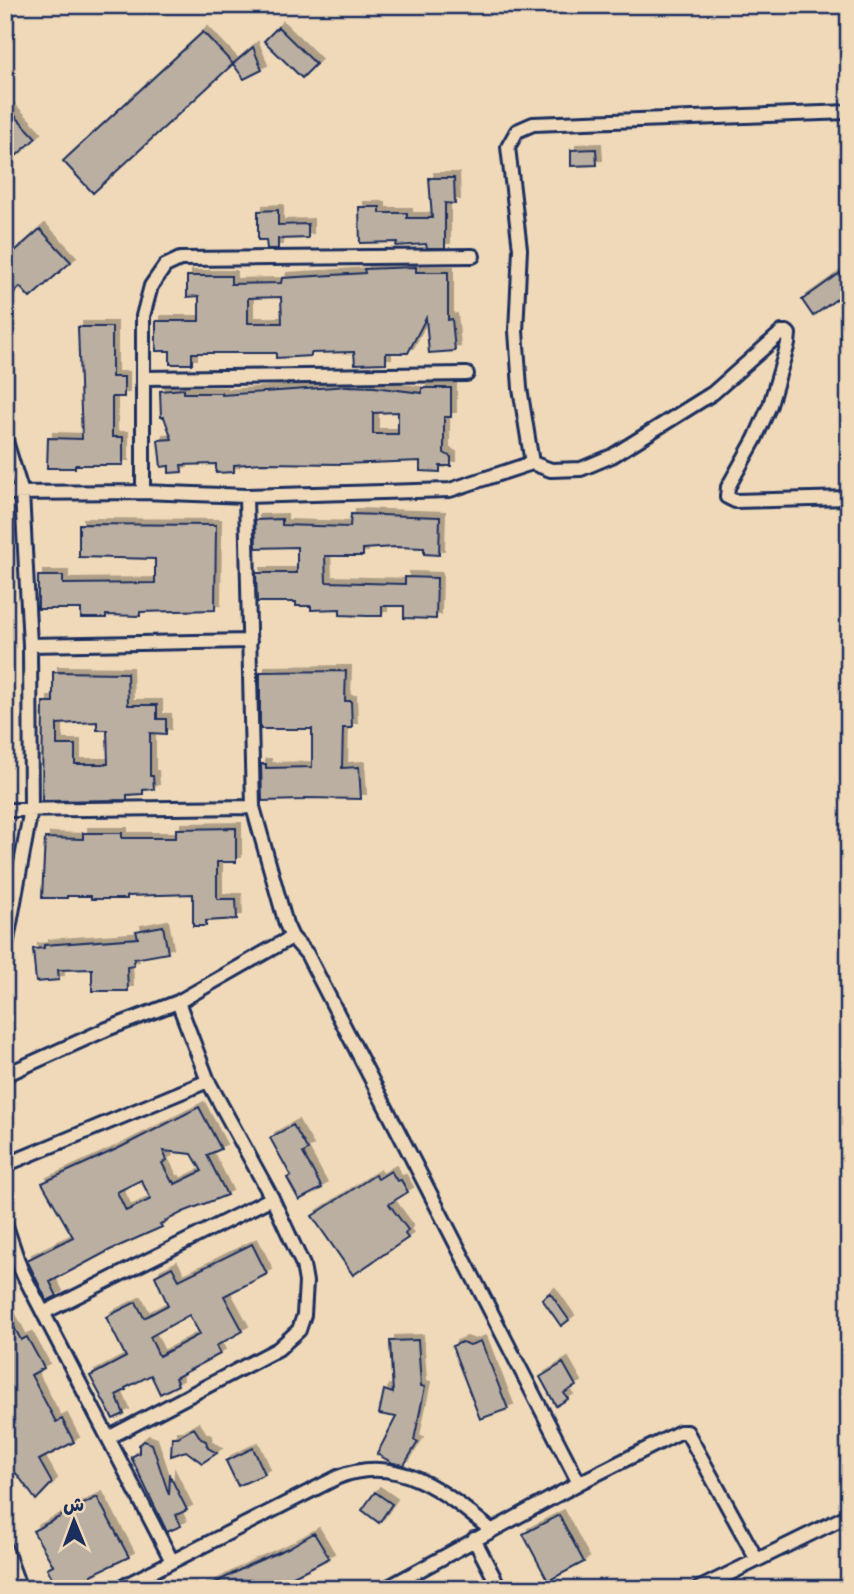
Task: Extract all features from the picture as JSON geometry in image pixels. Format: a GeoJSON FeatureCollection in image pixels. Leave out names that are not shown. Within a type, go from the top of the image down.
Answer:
{"type":"FeatureCollection","features":[{"type":"Feature","properties":{"kind":"street"},"geometry":{"type":"LineString","coordinates":[[532,463],[520,388],[516,331],[520,249],[508,147],[517,131],[533,124],[849,112]]}},
{"type":"Feature","properties":{"kind":"street"},"geometry":{"type":"LineString","coordinates":[[143,492],[143,316],[151,286],[165,266],[180,259],[473,256]]}},
{"type":"Feature","properties":{"kind":"street"},"geometry":{"type":"LineString","coordinates":[[5,493],[143,492],[246,496],[450,490],[532,463],[551,470],[581,469],[612,456],[713,393],[782,332],[787,332],[788,344],[770,405],[755,439],[728,486],[727,497],[735,501],[849,498]]}},
{"type":"Feature","properties":{"kind":"street"},"geometry":{"type":"LineString","coordinates":[[143,378],[467,374]]}},
{"type":"Feature","properties":{"kind":"street"},"geometry":{"type":"LineString","coordinates":[[5,438],[22,492],[30,645],[31,809],[5,951]]}},
{"type":"Feature","properties":{"kind":"street"},"geometry":{"type":"LineString","coordinates":[[246,496],[253,807],[286,924],[292,937],[307,954],[579,1483]]}},
{"type":"Feature","properties":{"kind":"street"},"geometry":{"type":"LineString","coordinates":[[30,645],[250,641]]}},
{"type":"Feature","properties":{"kind":"street"},"geometry":{"type":"LineString","coordinates":[[5,810],[253,807]]}},
{"type":"Feature","properties":{"kind":"street"},"geometry":{"type":"LineString","coordinates":[[5,1075],[107,1029],[178,1002],[292,937]]}},
{"type":"Feature","properties":{"kind":"street"},"geometry":{"type":"LineString","coordinates":[[108,1438],[278,1349],[299,1330],[307,1299],[303,1265],[272,1198],[208,1082],[178,1002]]}},
{"type":"Feature","properties":{"kind":"street"},"geometry":{"type":"LineString","coordinates":[[5,1166],[208,1082]]}},
{"type":"Feature","properties":{"kind":"street"},"geometry":{"type":"LineString","coordinates":[[43,1313],[272,1198]]}},
{"type":"Feature","properties":{"kind":"street"},"geometry":{"type":"LineString","coordinates":[[5,1223],[21,1270],[172,1561]]}},
{"type":"Feature","properties":{"kind":"street"},"geometry":{"type":"LineString","coordinates":[[385,1589],[579,1483],[680,1432],[687,1432],[757,1560]]}},
{"type":"Feature","properties":{"kind":"street"},"geometry":{"type":"LineString","coordinates":[[118,1589],[338,1477],[367,1469],[385,1469],[434,1488],[454,1500],[491,1530]]}},
{"type":"Feature","properties":{"kind":"street"},"geometry":{"type":"LineString","coordinates":[[698,1589],[849,1516]]}},
{"type":"Feature","properties":{"kind":"street"},"geometry":{"type":"LineString","coordinates":[[474,1539],[500,1589]]}},
{"type":"Feature","properties":{"kind":"street"},"geometry":{"type":"LineString","coordinates":[[5,1548],[20,1589]]}},
{"type":"Feature","properties":{"kind":"building"},"geometry":{"type":"Polygon","coordinates":[[[278,27],[316,64],[302,78],[264,41],[278,27]]]}},
{"type":"Feature","properties":{"kind":"building"},"geometry":{"type":"Polygon","coordinates":[[[203,32],[233,64],[93,193],[63,161],[203,32]]]}},
{"type":"Feature","properties":{"kind":"building"},"geometry":{"type":"Polygon","coordinates":[[[253,47],[262,70],[244,79],[233,64],[253,47]]]}},
{"type":"Feature","properties":{"kind":"building"},"geometry":{"type":"Polygon","coordinates":[[[5,105],[36,138],[5,166],[5,105]]]}},
{"type":"Feature","properties":{"kind":"building"},"geometry":{"type":"Polygon","coordinates":[[[596,149],[597,165],[571,166],[571,150],[596,149]]]}},
{"type":"Feature","properties":{"kind":"building"},"geometry":{"type":"Polygon","coordinates":[[[429,178],[454,178],[455,204],[445,203],[445,248],[427,248],[426,244],[396,246],[397,242],[360,243],[359,207],[380,207],[380,213],[407,213],[407,218],[432,218],[429,178]]]}},
{"type":"Feature","properties":{"kind":"building"},"geometry":{"type":"Polygon","coordinates":[[[278,210],[278,225],[308,224],[308,238],[278,239],[278,249],[267,249],[266,240],[258,240],[258,211],[278,210]]]}},
{"type":"Feature","properties":{"kind":"building"},"geometry":{"type":"Polygon","coordinates":[[[40,229],[71,262],[30,298],[20,287],[5,303],[5,260],[40,229]]]}},
{"type":"Feature","properties":{"kind":"building"},"geometry":{"type":"Polygon","coordinates":[[[416,267],[416,272],[448,272],[448,320],[452,319],[455,351],[429,353],[426,318],[408,353],[386,353],[386,363],[355,364],[354,352],[311,353],[311,356],[276,358],[276,353],[192,353],[192,364],[170,364],[170,351],[156,351],[156,321],[199,321],[199,296],[187,297],[187,276],[231,276],[231,284],[281,283],[282,278],[365,273],[364,269],[416,267]],[[281,297],[248,298],[248,323],[282,323],[281,297]]]}},
{"type":"Feature","properties":{"kind":"building"},"geometry":{"type":"Polygon","coordinates":[[[840,273],[849,285],[849,290],[813,316],[802,300],[840,273]]]}},
{"type":"Feature","properties":{"kind":"building"},"geometry":{"type":"Polygon","coordinates":[[[78,327],[112,327],[112,377],[124,377],[124,397],[112,397],[112,437],[123,437],[123,465],[47,468],[48,438],[82,439],[78,327]]]}},
{"type":"Feature","properties":{"kind":"building"},"geometry":{"type":"Polygon","coordinates":[[[348,386],[422,393],[422,388],[451,388],[451,417],[444,417],[444,453],[451,457],[451,466],[440,466],[440,472],[420,471],[420,461],[262,463],[234,465],[234,472],[216,473],[216,464],[181,465],[182,472],[169,473],[169,466],[161,467],[158,440],[172,439],[164,417],[161,417],[160,391],[184,389],[184,393],[222,395],[348,386]],[[398,412],[373,413],[373,434],[398,434],[398,412]]]}},
{"type":"Feature","properties":{"kind":"building"},"geometry":{"type":"Polygon","coordinates":[[[351,514],[440,517],[439,555],[424,554],[424,548],[395,547],[363,549],[363,556],[325,556],[326,582],[405,584],[405,577],[437,578],[436,619],[404,618],[404,606],[382,606],[382,616],[367,616],[340,615],[340,609],[311,610],[311,606],[296,606],[296,602],[257,602],[256,573],[297,573],[297,547],[256,548],[255,520],[282,519],[282,525],[350,527],[351,514]]]}},
{"type":"Feature","properties":{"kind":"building"},"geometry":{"type":"Polygon","coordinates":[[[79,524],[216,525],[215,610],[140,612],[140,616],[106,615],[106,618],[81,618],[81,609],[38,609],[38,576],[63,576],[63,584],[155,583],[155,559],[79,557],[79,524]]]}},
{"type":"Feature","properties":{"kind":"building"},"geometry":{"type":"Polygon","coordinates":[[[346,671],[345,701],[351,701],[352,728],[343,728],[342,768],[359,767],[361,799],[305,798],[262,801],[261,764],[266,764],[266,768],[312,767],[312,729],[260,729],[260,672],[346,671]]]}},
{"type":"Feature","properties":{"kind":"building"},"geometry":{"type":"Polygon","coordinates":[[[53,672],[127,673],[128,705],[157,705],[157,719],[166,719],[166,734],[150,733],[150,776],[153,776],[154,789],[143,790],[143,794],[127,795],[127,800],[42,801],[43,702],[53,702],[53,672]],[[97,722],[57,724],[57,745],[75,745],[75,764],[108,764],[107,730],[97,730],[97,722]]]}},
{"type":"Feature","properties":{"kind":"building"},"geometry":{"type":"Polygon","coordinates":[[[236,828],[236,862],[217,862],[217,899],[236,899],[237,919],[206,921],[206,926],[193,926],[193,894],[127,896],[127,899],[91,899],[91,896],[42,898],[45,838],[83,839],[83,833],[122,833],[122,838],[176,838],[176,829],[236,828]]]}},
{"type":"Feature","properties":{"kind":"building"},"geometry":{"type":"Polygon","coordinates":[[[163,926],[168,953],[134,959],[134,966],[127,967],[128,991],[92,991],[92,969],[58,970],[59,980],[36,982],[33,949],[44,948],[44,945],[138,938],[136,931],[163,926]]]}},
{"type":"Feature","properties":{"kind":"building"},"geometry":{"type":"Polygon","coordinates":[[[199,1107],[221,1149],[207,1155],[227,1195],[183,1212],[160,1224],[162,1227],[110,1250],[50,1282],[57,1296],[47,1301],[27,1260],[73,1237],[42,1183],[199,1107]],[[163,1151],[167,1160],[162,1163],[175,1184],[202,1171],[192,1154],[163,1151]],[[141,1180],[117,1192],[126,1211],[151,1199],[141,1180]]]}},
{"type":"Feature","properties":{"kind":"building"},"geometry":{"type":"Polygon","coordinates":[[[293,1125],[308,1150],[303,1153],[322,1188],[299,1200],[287,1178],[291,1176],[270,1138],[293,1125]]]}},
{"type":"Feature","properties":{"kind":"building"},"geometry":{"type":"Polygon","coordinates":[[[391,1171],[397,1181],[401,1180],[408,1192],[389,1204],[408,1230],[405,1234],[408,1238],[353,1275],[312,1216],[375,1175],[378,1179],[391,1171]]]}},
{"type":"Feature","properties":{"kind":"building"},"geometry":{"type":"Polygon","coordinates":[[[252,1244],[267,1274],[224,1296],[243,1331],[216,1346],[220,1354],[175,1378],[178,1385],[160,1394],[151,1375],[125,1388],[126,1390],[116,1395],[124,1414],[113,1419],[90,1376],[126,1357],[106,1317],[136,1302],[144,1318],[168,1305],[155,1276],[172,1267],[179,1280],[252,1244]],[[189,1315],[150,1337],[159,1356],[200,1334],[189,1315]]]}},
{"type":"Feature","properties":{"kind":"building"},"geometry":{"type":"Polygon","coordinates":[[[550,1293],[569,1320],[561,1326],[542,1299],[550,1293]]]}},
{"type":"Feature","properties":{"kind":"building"},"geometry":{"type":"Polygon","coordinates":[[[5,1310],[21,1340],[27,1337],[44,1368],[31,1375],[56,1422],[62,1419],[74,1442],[39,1460],[52,1483],[36,1500],[16,1473],[5,1479],[5,1310]]]}},
{"type":"Feature","properties":{"kind":"building"},"geometry":{"type":"Polygon","coordinates":[[[418,1340],[421,1386],[425,1387],[414,1440],[418,1442],[404,1465],[393,1463],[377,1454],[396,1417],[379,1414],[384,1390],[393,1393],[390,1341],[418,1340]]]}},
{"type":"Feature","properties":{"kind":"building"},"geometry":{"type":"Polygon","coordinates":[[[481,1341],[508,1409],[480,1419],[452,1346],[462,1342],[470,1345],[481,1341]]]}},
{"type":"Feature","properties":{"kind":"building"},"geometry":{"type":"Polygon","coordinates":[[[563,1363],[576,1386],[564,1393],[568,1399],[556,1406],[540,1377],[563,1363]]]}},
{"type":"Feature","properties":{"kind":"building"},"geometry":{"type":"Polygon","coordinates":[[[194,1428],[201,1439],[206,1441],[208,1448],[217,1453],[202,1463],[186,1451],[171,1456],[172,1437],[178,1437],[194,1428]]]}},
{"type":"Feature","properties":{"kind":"building"},"geometry":{"type":"Polygon","coordinates":[[[144,1441],[152,1444],[169,1495],[170,1476],[187,1510],[176,1515],[181,1526],[167,1532],[131,1457],[139,1453],[139,1445],[144,1441]]]}},
{"type":"Feature","properties":{"kind":"building"},"geometry":{"type":"Polygon","coordinates":[[[253,1448],[265,1474],[238,1486],[226,1461],[253,1448]]]}},
{"type":"Feature","properties":{"kind":"building"},"geometry":{"type":"Polygon","coordinates":[[[375,1492],[392,1504],[379,1523],[362,1510],[375,1492]]]}},
{"type":"Feature","properties":{"kind":"building"},"geometry":{"type":"Polygon","coordinates":[[[97,1497],[129,1557],[91,1575],[92,1578],[71,1589],[58,1589],[47,1568],[53,1565],[33,1531],[97,1497]]]}},
{"type":"Feature","properties":{"kind":"building"},"geometry":{"type":"Polygon","coordinates":[[[559,1515],[584,1562],[548,1581],[523,1534],[559,1515]]]}},
{"type":"Feature","properties":{"kind":"building"},"geometry":{"type":"Polygon","coordinates":[[[314,1533],[329,1558],[310,1568],[266,1589],[204,1589],[288,1548],[314,1533]]]}}]}
